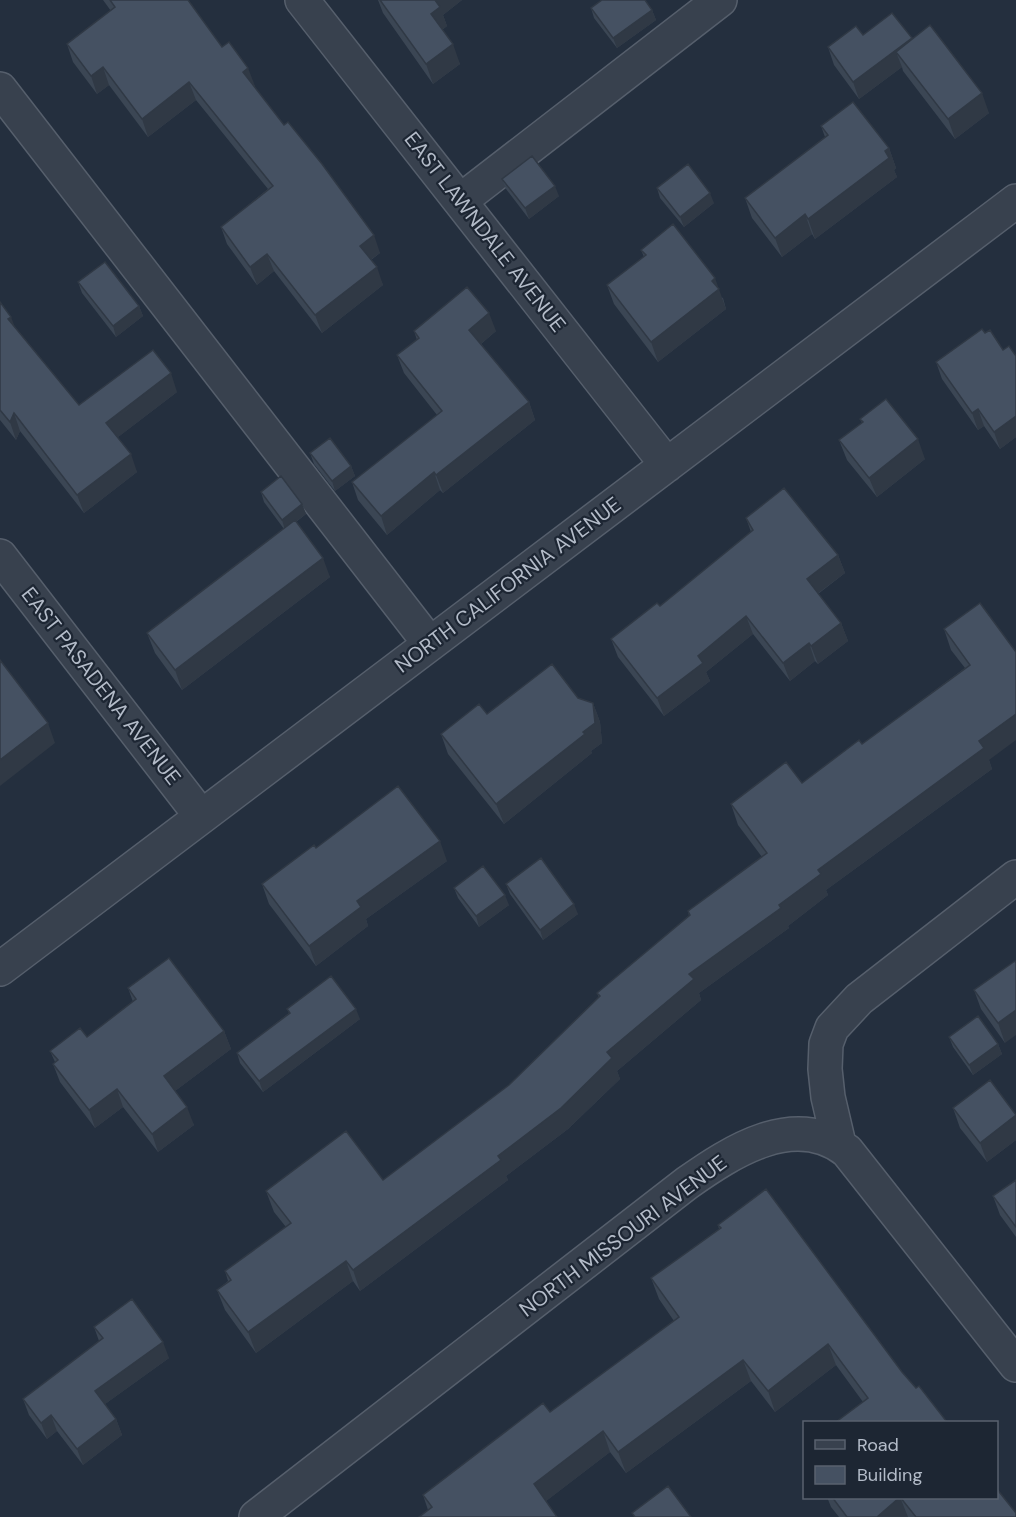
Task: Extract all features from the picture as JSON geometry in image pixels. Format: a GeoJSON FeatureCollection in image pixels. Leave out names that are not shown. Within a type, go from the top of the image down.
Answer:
{"type":"FeatureCollection","features":[{"type":"Feature","properties":{"kind":"street","name":"EAST LAWNDALE AVENUE"},"geometry":{"type":"LineString","coordinates":[[302,0],[668,465]]}},
{"type":"Feature","properties":{"kind":"street"},"geometry":{"type":"LineString","coordinates":[[460,201],[720,0]]}},
{"type":"Feature","properties":{"kind":"street"},"geometry":{"type":"LineString","coordinates":[[0,89],[430,644]]}},
{"type":"Feature","properties":{"kind":"street","name":"NORTH CALIFORNIA AVENUE"},"geometry":{"type":"LineString","coordinates":[[0,969],[1016,201]]}},
{"type":"Feature","properties":{"kind":"street","name":"EAST PASADENA AVENUE"},"geometry":{"type":"LineString","coordinates":[[0,556],[201,816]]}},
{"type":"Feature","properties":{"kind":"street"},"geometry":{"type":"LineString","coordinates":[[1016,877],[859,999],[832,1028],[826,1044],[825,1061],[826,1088],[839,1144],[860,1165],[1016,1365]]}},
{"type":"Feature","properties":{"kind":"street","name":"NORTH MISSOURI AVENUE"},"geometry":{"type":"LineString","coordinates":[[256,1517],[703,1172],[753,1143],[772,1137],[801,1134],[839,1144]]}},
{"type":"Feature","properties":{"kind":"building"},"geometry":{"type":"Polygon","coordinates":[[[110,0],[188,0],[222,47],[229,42],[248,68],[243,72],[284,125],[288,122],[322,164],[374,235],[360,246],[377,267],[315,315],[267,254],[250,267],[221,227],[273,186],[189,82],[142,119],[103,67],[91,76],[67,44],[115,7],[110,0]]]}},
{"type":"Feature","properties":{"kind":"building"},"geometry":{"type":"Polygon","coordinates":[[[380,0],[435,0],[440,7],[431,14],[453,44],[426,64],[380,0]]]}},
{"type":"Feature","properties":{"kind":"building"},"geometry":{"type":"Polygon","coordinates":[[[602,0],[645,0],[652,10],[613,38],[591,8],[602,0]]]}},
{"type":"Feature","properties":{"kind":"building"},"geometry":{"type":"Polygon","coordinates":[[[892,13],[912,38],[853,82],[828,47],[856,26],[863,35],[892,13]]]}},
{"type":"Feature","properties":{"kind":"building"},"geometry":{"type":"Polygon","coordinates":[[[930,25],[982,93],[948,119],[896,52],[930,25]]]}},
{"type":"Feature","properties":{"kind":"building"},"geometry":{"type":"Polygon","coordinates":[[[853,102],[889,148],[885,151],[889,158],[808,219],[805,214],[775,238],[745,198],[828,135],[821,126],[853,102]]]}},
{"type":"Feature","properties":{"kind":"building"},"geometry":{"type":"Polygon","coordinates":[[[532,156],[555,186],[525,208],[502,179],[532,156]]]}},
{"type":"Feature","properties":{"kind":"building"},"geometry":{"type":"Polygon","coordinates":[[[688,164],[710,193],[680,217],[657,188],[688,164]]]}},
{"type":"Feature","properties":{"kind":"building"},"geometry":{"type":"Polygon","coordinates":[[[673,224],[715,278],[712,281],[719,289],[651,342],[607,285],[646,255],[641,250],[673,224]]]}},
{"type":"Feature","properties":{"kind":"building"},"geometry":{"type":"Polygon","coordinates":[[[105,262],[139,306],[113,326],[78,282],[105,262]]]}},
{"type":"Feature","properties":{"kind":"building"},"geometry":{"type":"Polygon","coordinates":[[[467,287],[489,313],[469,330],[529,402],[436,475],[434,472],[381,516],[352,482],[442,411],[397,355],[419,338],[414,331],[467,287]]]}},
{"type":"Feature","properties":{"kind":"building"},"geometry":{"type":"Polygon","coordinates":[[[0,302],[11,317],[8,319],[79,405],[153,350],[171,373],[106,423],[131,454],[77,495],[14,413],[10,422],[0,410],[0,302]]]}},
{"type":"Feature","properties":{"kind":"building"},"geometry":{"type":"Polygon","coordinates":[[[982,329],[985,333],[990,330],[1003,350],[1009,346],[1016,356],[1016,416],[994,432],[978,409],[972,413],[936,362],[982,329]]]}},
{"type":"Feature","properties":{"kind":"building"},"geometry":{"type":"Polygon","coordinates":[[[886,399],[918,439],[869,478],[839,440],[863,422],[860,419],[886,399]]]}},
{"type":"Feature","properties":{"kind":"building"},"geometry":{"type":"Polygon","coordinates":[[[330,438],[351,466],[332,481],[310,453],[330,438]]]}},
{"type":"Feature","properties":{"kind":"building"},"geometry":{"type":"Polygon","coordinates":[[[281,476],[302,504],[282,520],[261,492],[281,476]]]}},
{"type":"Feature","properties":{"kind":"building"},"geometry":{"type":"Polygon","coordinates":[[[784,488],[838,555],[807,579],[841,623],[811,646],[809,643],[783,663],[746,616],[698,656],[703,663],[657,698],[611,639],[657,603],[660,606],[753,530],[746,518],[784,488]]]}},
{"type":"Feature","properties":{"kind":"building"},"geometry":{"type":"Polygon","coordinates":[[[295,520],[323,558],[175,670],[147,633],[295,520]]]}},
{"type":"Feature","properties":{"kind":"building"},"geometry":{"type":"Polygon","coordinates":[[[980,603],[1016,652],[1016,714],[979,741],[984,748],[818,870],[821,874],[779,905],[781,908],[689,974],[694,979],[607,1052],[612,1058],[561,1108],[498,1156],[501,1160],[353,1270],[346,1261],[248,1332],[217,1290],[231,1280],[225,1271],[291,1223],[266,1191],[346,1131],[383,1180],[509,1085],[600,996],[597,993],[690,915],[688,911],[767,853],[731,804],[786,762],[802,783],[859,740],[862,744],[970,665],[944,629],[980,603]]]}},
{"type":"Feature","properties":{"kind":"building"},"geometry":{"type":"Polygon","coordinates":[[[0,660],[48,723],[0,760],[0,660]]]}},
{"type":"Feature","properties":{"kind":"building"},"geometry":{"type":"Polygon","coordinates":[[[552,664],[578,698],[593,703],[595,723],[583,732],[585,734],[496,804],[441,734],[479,704],[487,714],[552,664]]]}},
{"type":"Feature","properties":{"kind":"building"},"geometry":{"type":"Polygon","coordinates":[[[398,786],[440,841],[357,901],[361,907],[309,946],[262,884],[314,845],[316,848],[398,786]]]}},
{"type":"Feature","properties":{"kind":"building"},"geometry":{"type":"Polygon","coordinates":[[[541,858],[574,904],[540,930],[506,884],[541,858]]]}},
{"type":"Feature","properties":{"kind":"building"},"geometry":{"type":"Polygon","coordinates":[[[483,866],[505,895],[476,916],[454,888],[483,866]]]}},
{"type":"Feature","properties":{"kind":"building"},"geometry":{"type":"Polygon","coordinates":[[[169,958],[224,1031],[164,1076],[187,1107],[152,1134],[117,1089],[89,1110],[53,1064],[58,1060],[50,1051],[80,1028],[87,1037],[136,999],[128,988],[169,958]]]}},
{"type":"Feature","properties":{"kind":"building"},"geometry":{"type":"Polygon","coordinates":[[[1015,961],[1016,1010],[998,1023],[974,990],[1015,961]]]}},
{"type":"Feature","properties":{"kind":"building"},"geometry":{"type":"Polygon","coordinates":[[[331,976],[356,1009],[259,1081],[237,1053],[290,1013],[287,1009],[331,976]]]}},
{"type":"Feature","properties":{"kind":"building"},"geometry":{"type":"Polygon","coordinates":[[[978,1016],[998,1044],[969,1065],[949,1037],[978,1016]]]}},
{"type":"Feature","properties":{"kind":"building"},"geometry":{"type":"Polygon","coordinates":[[[990,1080],[1016,1115],[980,1143],[953,1108],[990,1080]]]}},
{"type":"Feature","properties":{"kind":"building"},"geometry":{"type":"Polygon","coordinates":[[[1016,1180],[1016,1227],[993,1196],[1016,1180]]]}},
{"type":"Feature","properties":{"kind":"building"},"geometry":{"type":"Polygon","coordinates":[[[766,1189],[902,1372],[916,1388],[919,1386],[946,1421],[837,1421],[868,1398],[828,1344],[768,1391],[743,1360],[618,1452],[603,1431],[534,1484],[557,1517],[419,1517],[432,1507],[423,1495],[543,1403],[550,1412],[679,1317],[651,1278],[721,1228],[718,1225],[766,1189]]]}},
{"type":"Feature","properties":{"kind":"building"},"geometry":{"type":"Polygon","coordinates":[[[132,1299],[163,1342],[95,1391],[116,1419],[77,1449],[51,1415],[41,1423],[23,1399],[103,1338],[94,1327],[132,1299]]]}},
{"type":"Feature","properties":{"kind":"building"},"geometry":{"type":"Polygon","coordinates":[[[668,1486],[691,1517],[635,1517],[632,1513],[668,1486]]]}},
{"type":"Feature","properties":{"kind":"building"},"geometry":{"type":"Polygon","coordinates":[[[998,1490],[1016,1513],[1016,1517],[916,1517],[902,1499],[998,1499],[998,1490]]]}},
{"type":"Feature","properties":{"kind":"building"},"geometry":{"type":"Polygon","coordinates":[[[834,1499],[898,1499],[877,1517],[847,1517],[834,1499]]]}}]}
